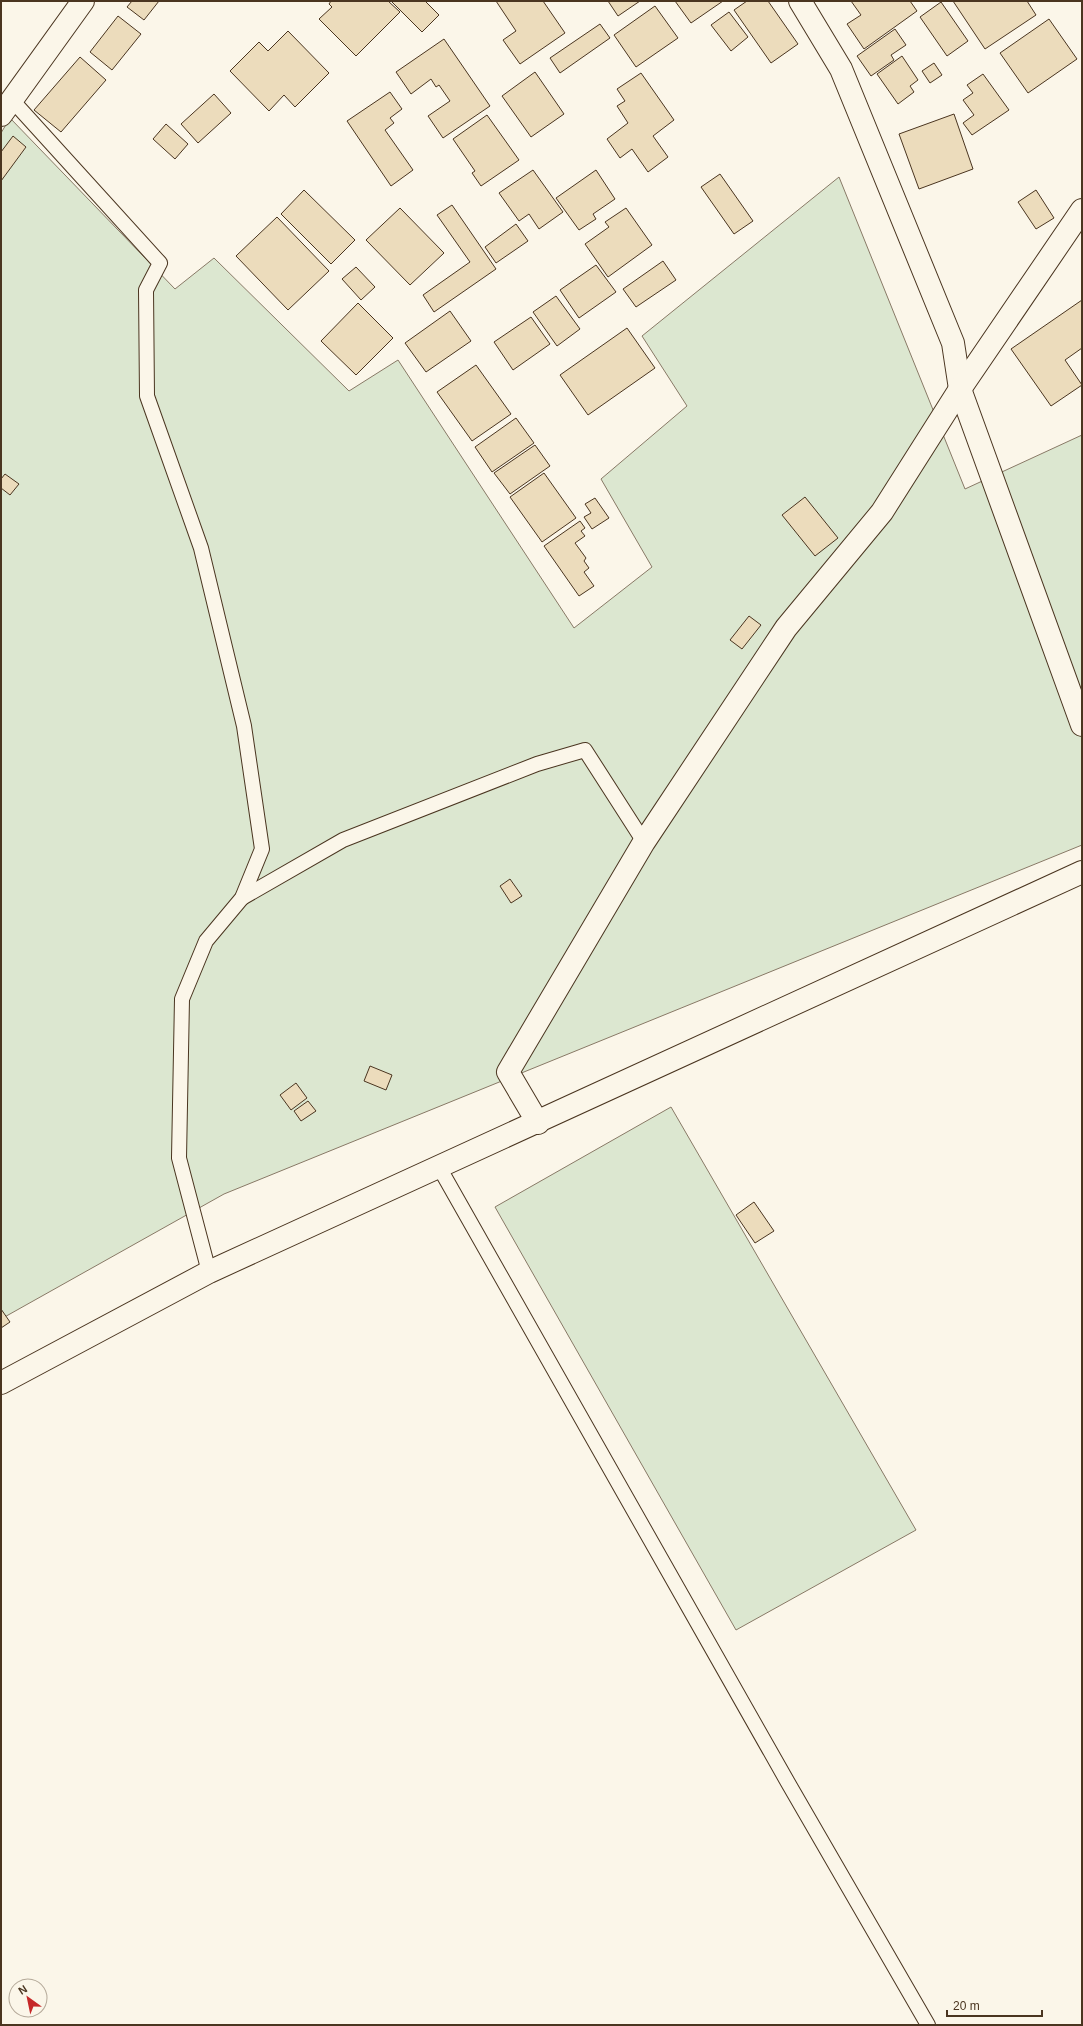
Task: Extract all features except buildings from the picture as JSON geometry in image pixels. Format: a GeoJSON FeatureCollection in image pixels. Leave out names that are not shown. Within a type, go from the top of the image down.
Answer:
{"type":"FeatureCollection","features":[{"type":"Feature","properties":{"kind":"street"},"geometry":{"type":"LineString","coordinates":[[6,107],[83,1]]}},
{"type":"Feature","properties":{"kind":"street"},"geometry":{"type":"LineString","coordinates":[[800,1],[841,69],[953,343],[960,389],[1082,725]]}},
{"type":"Feature","properties":{"kind":"street"},"geometry":{"type":"LineString","coordinates":[[538,1123],[508,1072],[644,842],[786,628],[882,512],[960,389],[1082,210]]}},
{"type":"Feature","properties":{"kind":"street"},"geometry":{"type":"LineString","coordinates":[[1,1383],[209,1272],[538,1123],[1082,872]]}},
{"type":"Feature","properties":{"kind":"lane"},"geometry":{"type":"LineString","coordinates":[[6,107],[160,262],[146,290],[147,396],[201,548],[244,726],[262,849],[242,898],[206,941],[182,999],[179,1158],[209,1272]]}},
{"type":"Feature","properties":{"kind":"lane"},"geometry":{"type":"LineString","coordinates":[[242,898],[343,840],[537,764],[585,750],[644,842]]}},
{"type":"Feature","properties":{"kind":"lane"},"geometry":{"type":"LineString","coordinates":[[439,1167],[775,1760],[928,2025]]}},
{"type":"Feature","properties":{"kind":"green space"},"geometry":{"type":"Polygon","coordinates":[[[10,118],[175,289],[214,258],[349,391],[398,360],[574,628],[652,567],[601,479],[687,406],[642,336],[839,177],[965,489],[1082,435],[1082,845],[224,1194],[1,1319],[1,133],[10,118]]]}},
{"type":"Feature","properties":{"kind":"green space"},"geometry":{"type":"Polygon","coordinates":[[[671,1107],[916,1530],[736,1630],[495,1207],[671,1107]]]}}]}
